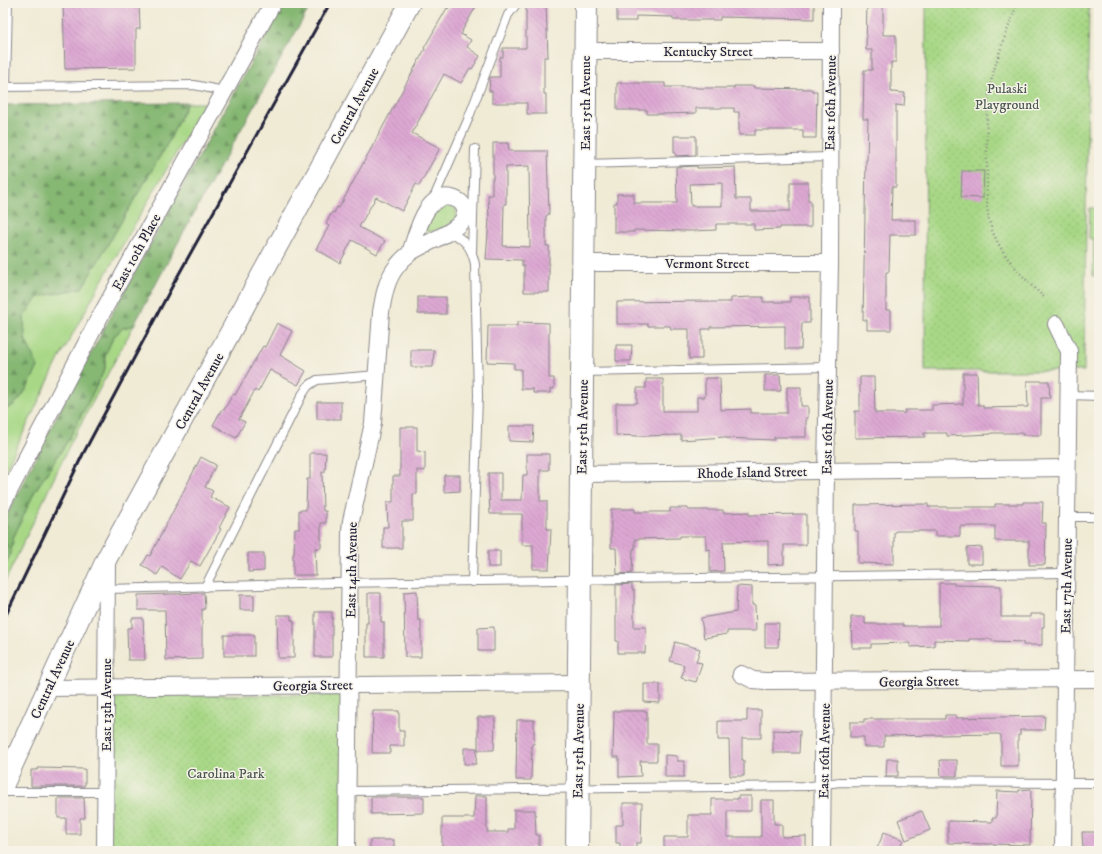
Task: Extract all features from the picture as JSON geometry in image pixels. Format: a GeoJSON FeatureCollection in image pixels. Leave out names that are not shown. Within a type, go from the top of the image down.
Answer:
{"type":"FeatureCollection","features":[{"type":"Feature","properties":{"kind":"main road","name":"East 15th Avenue"},"geometry":{"type":"LineString","coordinates":[[577,851],[586,3]]}},
{"type":"Feature","properties":{"kind":"street","name":"East 10th Place"},"geometry":{"type":"LineString","coordinates":[[3,503],[96,324],[273,3]]}},
{"type":"Feature","properties":{"kind":"street","name":"Central Avenue"},"geometry":{"type":"LineString","coordinates":[[3,786],[107,558],[410,3]]}},
{"type":"Feature","properties":{"kind":"street","name":"East 16th Avenue"},"geometry":{"type":"LineString","coordinates":[[822,851],[830,263],[829,157],[831,3]]}},
{"type":"Feature","properties":{"kind":"street","name":"Kentucky Street"},"geometry":{"type":"LineString","coordinates":[[586,51],[830,51]]}},
{"type":"Feature","properties":{"kind":"street","name":"East 14th Avenue"},"geometry":{"type":"LineString","coordinates":[[347,851],[350,531],[373,423],[381,312],[386,285],[392,272],[410,253],[460,225],[465,213],[461,202],[450,198],[437,200],[432,203],[424,215],[410,253]]}},
{"type":"Feature","properties":{"kind":"street","name":"Vermont Street"},"geometry":{"type":"LineString","coordinates":[[584,263],[830,263]]}},
{"type":"Feature","properties":{"kind":"street","name":"East 17th Avenue"},"geometry":{"type":"LineString","coordinates":[[1056,324],[1069,351],[1063,851]]}},
{"type":"Feature","properties":{"kind":"street","name":"Rhode Island Street"},"geometry":{"type":"LineString","coordinates":[[581,474],[1067,468]]}},
{"type":"Feature","properties":{"kind":"street","name":"East 13th Avenue"},"geometry":{"type":"LineString","coordinates":[[105,851],[107,558]]}},
{"type":"Feature","properties":{"kind":"street","name":"Georgia Street"},"geometry":{"type":"LineString","coordinates":[[741,674],[748,678],[761,681],[825,682],[1099,679]]}},
{"type":"Feature","properties":{"kind":"street","name":"Georgia Street"},"geometry":{"type":"LineString","coordinates":[[48,688],[579,683]]}},
{"type":"Feature","properties":{"kind":"lane"},"geometry":{"type":"LineString","coordinates":[[8,3],[5,86],[194,86],[224,90]]}},
{"type":"Feature","properties":{"kind":"lane"},"geometry":{"type":"LineString","coordinates":[[432,203],[467,122],[508,15],[518,3]]}},
{"type":"Feature","properties":{"kind":"lane"},"geometry":{"type":"LineString","coordinates":[[472,253],[476,149]]}},
{"type":"Feature","properties":{"kind":"lane"},"geometry":{"type":"LineString","coordinates":[[585,164],[829,157]]}},
{"type":"Feature","properties":{"kind":"lane"},"geometry":{"type":"LineString","coordinates":[[448,232],[461,238],[468,244],[475,264],[478,396],[472,582]]}},
{"type":"Feature","properties":{"kind":"lane"},"geometry":{"type":"LineString","coordinates":[[582,372],[828,367]]}},
{"type":"Feature","properties":{"kind":"lane"},"geometry":{"type":"LineString","coordinates":[[204,587],[308,386],[317,380],[377,375]]}},
{"type":"Feature","properties":{"kind":"lane"},"geometry":{"type":"LineString","coordinates":[[1068,395],[1099,396]]}},
{"type":"Feature","properties":{"kind":"lane"},"geometry":{"type":"LineString","coordinates":[[1067,517],[1099,517]]}},
{"type":"Feature","properties":{"kind":"lane"},"geometry":{"type":"LineString","coordinates":[[107,588],[1066,572]]}},
{"type":"Feature","properties":{"kind":"lane"},"geometry":{"type":"LineString","coordinates":[[348,791],[812,786],[840,782],[1099,783]]}},
{"type":"Feature","properties":{"kind":"lane"},"geometry":{"type":"LineString","coordinates":[[3,792],[105,792]]}},
{"type":"Feature","properties":{"kind":"path"},"geometry":{"type":"LineString","coordinates":[[1016,7],[1000,53],[990,91],[987,133],[988,215],[994,236],[1005,253],[1027,280],[1044,297]]}},
{"type":"Feature","properties":{"kind":"green space"},"geometry":{"type":"Polygon","coordinates":[[[284,3],[312,3],[188,224],[134,325],[123,328],[114,336],[105,355],[105,369],[69,439],[35,491],[14,536],[10,555],[3,569],[3,523],[49,431],[118,303],[284,3]]]}},
{"type":"Feature","properties":{"kind":"green space","name":"Pulaski Playground"},"geometry":{"type":"Polygon","coordinates":[[[926,3],[1089,3],[1084,371],[925,371],[926,3]]]}},
{"type":"Feature","properties":{"kind":"green space"},"geometry":{"type":"Polygon","coordinates":[[[187,103],[205,103],[100,284],[59,359],[3,475],[3,410],[9,408],[20,399],[38,367],[25,339],[24,316],[38,297],[82,288],[169,141],[187,103]]]}},
{"type":"Feature","properties":{"kind":"green space"},"geometry":{"type":"Polygon","coordinates":[[[187,103],[169,141],[82,288],[38,297],[24,316],[25,339],[38,367],[20,398],[15,404],[3,410],[3,105],[187,103]]]}},
{"type":"Feature","properties":{"kind":"green space"},"geometry":{"type":"Polygon","coordinates":[[[447,205],[455,208],[455,218],[443,228],[427,232],[426,230],[430,220],[439,207],[447,205]]]}},
{"type":"Feature","properties":{"kind":"green space"},"geometry":{"type":"Polygon","coordinates":[[[1090,208],[1099,208],[1099,276],[1093,276],[1094,239],[1089,239],[1090,208]]]}},
{"type":"Feature","properties":{"kind":"green space"},"geometry":{"type":"Polygon","coordinates":[[[134,325],[71,442],[3,586],[3,569],[10,555],[14,536],[35,491],[69,439],[105,369],[105,355],[114,336],[123,328],[134,325]]]}},
{"type":"Feature","properties":{"kind":"green space","name":"Carolina Park"},"geometry":{"type":"Polygon","coordinates":[[[110,695],[343,695],[342,851],[110,851],[110,695]]]}},
{"type":"Feature","properties":{"kind":"building"},"geometry":{"type":"Polygon","coordinates":[[[63,3],[139,3],[140,29],[136,29],[136,68],[65,69],[63,3]]]}},
{"type":"Feature","properties":{"kind":"building"},"geometry":{"type":"Polygon","coordinates":[[[452,3],[478,3],[461,34],[471,40],[467,47],[480,56],[472,69],[470,68],[461,83],[444,74],[412,133],[440,148],[419,186],[416,184],[402,211],[376,197],[359,227],[385,241],[377,254],[352,240],[340,263],[316,249],[329,226],[326,224],[332,212],[334,213],[337,207],[339,208],[425,49],[424,48],[447,8],[448,9],[452,3]]]}},
{"type":"Feature","properties":{"kind":"building"},"geometry":{"type":"Polygon","coordinates":[[[526,3],[546,3],[548,57],[544,57],[544,94],[546,94],[546,114],[527,114],[527,103],[492,103],[492,91],[489,91],[490,77],[500,77],[500,57],[503,57],[503,48],[526,48],[526,3]]]}},
{"type":"Feature","properties":{"kind":"building"},"geometry":{"type":"Polygon","coordinates":[[[617,3],[814,3],[814,19],[720,17],[720,20],[673,20],[673,17],[636,16],[636,21],[617,21],[617,3]]]}},
{"type":"Feature","properties":{"kind":"building"},"geometry":{"type":"Polygon","coordinates":[[[867,3],[883,3],[883,35],[896,35],[896,62],[891,62],[891,92],[905,93],[904,106],[896,105],[896,187],[892,187],[891,220],[916,220],[916,235],[890,235],[889,272],[886,272],[886,310],[891,310],[891,330],[867,330],[867,320],[863,320],[868,119],[863,119],[864,70],[872,70],[872,50],[866,50],[867,3]]]}},
{"type":"Feature","properties":{"kind":"building"},"geometry":{"type":"Polygon","coordinates":[[[617,83],[665,83],[665,87],[696,88],[734,88],[734,86],[754,86],[754,88],[812,89],[812,91],[817,91],[816,138],[803,138],[803,130],[755,130],[755,135],[739,135],[739,112],[734,112],[734,108],[696,108],[696,113],[665,114],[647,114],[647,110],[617,110],[617,83]]]}},
{"type":"Feature","properties":{"kind":"building"},"geometry":{"type":"Polygon","coordinates":[[[674,136],[696,136],[696,155],[676,156],[674,152],[674,136]]]}},
{"type":"Feature","properties":{"kind":"building"},"geometry":{"type":"Polygon","coordinates":[[[493,143],[508,143],[509,151],[547,151],[549,214],[546,216],[546,246],[549,246],[549,292],[524,292],[524,266],[522,266],[522,260],[486,259],[489,220],[488,195],[492,195],[493,143]],[[529,166],[506,167],[506,204],[504,204],[503,246],[530,247],[529,166]]]}},
{"type":"Feature","properties":{"kind":"building"},"geometry":{"type":"Polygon","coordinates":[[[676,167],[735,167],[736,199],[751,199],[751,211],[790,211],[790,182],[808,182],[808,201],[811,201],[811,227],[780,227],[780,229],[754,230],[754,224],[716,224],[716,230],[634,230],[634,232],[614,232],[614,203],[617,203],[617,194],[634,194],[634,203],[677,203],[676,167]],[[722,183],[690,184],[691,206],[722,206],[722,183]]]}},
{"type":"Feature","properties":{"kind":"building"},"geometry":{"type":"Polygon","coordinates":[[[962,171],[984,171],[983,198],[961,197],[962,171]]]}},
{"type":"Feature","properties":{"kind":"building"},"geometry":{"type":"Polygon","coordinates":[[[418,297],[446,297],[446,314],[418,314],[418,297]]]}},
{"type":"Feature","properties":{"kind":"building"},"geometry":{"type":"Polygon","coordinates":[[[763,297],[763,302],[790,302],[790,297],[810,297],[810,323],[802,323],[801,349],[785,349],[785,326],[710,327],[710,329],[702,329],[702,359],[689,359],[689,329],[671,329],[670,326],[648,326],[648,324],[617,324],[617,302],[731,302],[731,298],[763,297]]]}},
{"type":"Feature","properties":{"kind":"building"},"geometry":{"type":"Polygon","coordinates":[[[517,322],[549,323],[549,378],[554,378],[554,389],[550,389],[550,393],[533,393],[533,389],[521,389],[521,369],[514,369],[514,363],[487,362],[488,326],[517,326],[517,322]]]}},
{"type":"Feature","properties":{"kind":"building"},"geometry":{"type":"Polygon","coordinates":[[[277,323],[292,331],[280,355],[306,371],[298,385],[270,370],[258,392],[255,390],[239,419],[245,422],[236,438],[213,425],[233,394],[235,395],[263,346],[265,347],[277,323]]]}},
{"type":"Feature","properties":{"kind":"building"},"geometry":{"type":"Polygon","coordinates":[[[616,345],[632,345],[631,361],[616,361],[616,345]]]}},
{"type":"Feature","properties":{"kind":"building"},"geometry":{"type":"Polygon","coordinates":[[[411,350],[434,350],[433,367],[411,367],[411,350]]]}},
{"type":"Feature","properties":{"kind":"building"},"geometry":{"type":"Polygon","coordinates":[[[963,373],[977,373],[978,405],[983,405],[983,408],[1028,407],[1027,381],[1049,381],[1050,398],[1041,398],[1041,435],[1022,435],[1022,433],[991,433],[947,436],[947,433],[924,433],[925,437],[855,438],[855,411],[860,411],[860,377],[874,377],[875,413],[905,413],[905,410],[932,410],[932,405],[963,404],[963,373]]]}},
{"type":"Feature","properties":{"kind":"building"},"geometry":{"type":"Polygon","coordinates":[[[765,375],[780,375],[781,391],[765,391],[765,375]]]}},
{"type":"Feature","properties":{"kind":"building"},"geometry":{"type":"Polygon","coordinates":[[[705,378],[720,378],[721,410],[751,409],[751,413],[787,413],[787,387],[801,387],[801,406],[808,406],[808,418],[806,418],[806,437],[774,437],[774,440],[725,437],[681,440],[681,435],[616,435],[616,403],[637,403],[637,388],[646,388],[646,379],[663,379],[663,411],[697,411],[697,397],[705,397],[705,378]]]}},
{"type":"Feature","properties":{"kind":"building"},"geometry":{"type":"Polygon","coordinates":[[[317,402],[341,402],[341,419],[317,419],[317,402]]]}},
{"type":"Feature","properties":{"kind":"building"},"geometry":{"type":"Polygon","coordinates":[[[509,426],[534,426],[533,442],[509,441],[509,426]]]}},
{"type":"Feature","properties":{"kind":"building"},"geometry":{"type":"Polygon","coordinates":[[[400,427],[417,427],[417,451],[425,452],[425,471],[417,470],[417,494],[413,494],[413,521],[402,521],[402,548],[383,548],[383,527],[388,527],[387,502],[393,502],[393,476],[400,476],[400,427]]]}},
{"type":"Feature","properties":{"kind":"building"},"geometry":{"type":"Polygon","coordinates":[[[310,453],[326,453],[325,472],[322,472],[323,511],[326,511],[326,523],[321,523],[321,548],[315,548],[316,575],[293,575],[295,529],[299,529],[299,510],[306,510],[307,479],[310,479],[310,453]]]}},
{"type":"Feature","properties":{"kind":"building"},"geometry":{"type":"Polygon","coordinates":[[[527,454],[549,454],[549,470],[540,470],[540,501],[547,501],[547,529],[551,529],[549,569],[533,569],[533,545],[522,545],[522,514],[490,514],[488,473],[501,473],[501,500],[522,500],[523,475],[527,475],[527,454]]]}},
{"type":"Feature","properties":{"kind":"building"},"geometry":{"type":"Polygon","coordinates":[[[201,457],[216,465],[205,487],[213,491],[210,497],[230,507],[219,528],[221,529],[200,566],[191,561],[180,579],[162,567],[157,575],[142,565],[148,555],[150,556],[201,457]]]}},
{"type":"Feature","properties":{"kind":"building"},"geometry":{"type":"Polygon","coordinates":[[[444,475],[460,475],[460,491],[444,492],[444,475]]]}},
{"type":"Feature","properties":{"kind":"building"},"geometry":{"type":"Polygon","coordinates":[[[1023,502],[1043,502],[1042,523],[1046,523],[1045,565],[1029,565],[1029,541],[995,541],[995,526],[960,526],[960,536],[935,536],[935,531],[897,531],[894,532],[894,564],[858,563],[858,531],[855,531],[855,505],[928,504],[928,507],[995,507],[995,504],[1023,504],[1023,502]]]}},
{"type":"Feature","properties":{"kind":"building"},"geometry":{"type":"Polygon","coordinates":[[[670,508],[688,508],[688,510],[723,510],[723,513],[749,512],[749,515],[806,514],[806,545],[784,545],[784,564],[768,565],[768,541],[723,542],[724,571],[710,572],[710,549],[706,550],[706,536],[635,539],[632,573],[617,574],[616,548],[611,548],[611,509],[635,509],[635,512],[670,512],[670,508]]]}},
{"type":"Feature","properties":{"kind":"building"},"geometry":{"type":"Polygon","coordinates":[[[982,547],[982,564],[967,564],[967,548],[982,547]]]}},
{"type":"Feature","properties":{"kind":"building"},"geometry":{"type":"Polygon","coordinates":[[[488,551],[500,551],[500,567],[488,567],[488,551]]]}},
{"type":"Feature","properties":{"kind":"building"},"geometry":{"type":"Polygon","coordinates":[[[248,553],[264,553],[264,571],[248,572],[248,553]]]}},
{"type":"Feature","properties":{"kind":"building"},"geometry":{"type":"Polygon","coordinates":[[[939,583],[954,583],[954,585],[1001,586],[1001,617],[1030,617],[1030,614],[1044,614],[1042,645],[1023,645],[1023,642],[992,641],[992,639],[969,639],[969,641],[934,640],[934,646],[910,647],[910,643],[871,644],[871,648],[852,648],[851,617],[865,617],[865,624],[939,626],[939,583]]]}},
{"type":"Feature","properties":{"kind":"building"},"geometry":{"type":"Polygon","coordinates":[[[632,584],[632,590],[634,590],[634,627],[646,627],[645,653],[618,653],[618,641],[616,641],[616,585],[632,584]]]}},
{"type":"Feature","properties":{"kind":"building"},"geometry":{"type":"Polygon","coordinates":[[[737,586],[752,587],[752,605],[755,605],[756,631],[727,631],[727,634],[704,638],[701,618],[736,612],[737,586]]]}},
{"type":"Feature","properties":{"kind":"building"},"geometry":{"type":"Polygon","coordinates":[[[417,591],[418,620],[421,620],[421,657],[405,657],[404,592],[417,591]]]}},
{"type":"Feature","properties":{"kind":"building"},"geometry":{"type":"Polygon","coordinates":[[[204,593],[205,609],[202,609],[202,659],[166,660],[165,610],[138,610],[138,595],[204,593]]]}},
{"type":"Feature","properties":{"kind":"building"},"geometry":{"type":"Polygon","coordinates":[[[368,593],[381,593],[381,622],[384,622],[384,657],[366,657],[368,593]]]}},
{"type":"Feature","properties":{"kind":"building"},"geometry":{"type":"Polygon","coordinates":[[[240,595],[254,595],[254,610],[240,610],[240,595]]]}},
{"type":"Feature","properties":{"kind":"building"},"geometry":{"type":"Polygon","coordinates":[[[315,612],[332,612],[332,657],[315,657],[315,612]]]}},
{"type":"Feature","properties":{"kind":"building"},"geometry":{"type":"Polygon","coordinates":[[[277,615],[291,615],[291,620],[294,620],[294,658],[278,658],[277,615]]]}},
{"type":"Feature","properties":{"kind":"building"},"geometry":{"type":"Polygon","coordinates":[[[132,618],[143,618],[145,660],[128,660],[127,628],[132,628],[132,618]]]}},
{"type":"Feature","properties":{"kind":"building"},"geometry":{"type":"Polygon","coordinates":[[[765,623],[779,623],[778,647],[765,647],[765,623]]]}},
{"type":"Feature","properties":{"kind":"building"},"geometry":{"type":"Polygon","coordinates":[[[494,627],[494,651],[478,651],[478,628],[494,627]]]}},
{"type":"Feature","properties":{"kind":"building"},"geometry":{"type":"Polygon","coordinates":[[[224,635],[254,635],[254,656],[224,656],[224,635]]]}},
{"type":"Feature","properties":{"kind":"building"},"geometry":{"type":"Polygon","coordinates":[[[675,642],[700,649],[696,662],[702,663],[696,682],[681,678],[684,665],[670,661],[675,642]]]}},
{"type":"Feature","properties":{"kind":"building"},"geometry":{"type":"Polygon","coordinates":[[[644,684],[660,684],[660,703],[644,702],[644,684]]]}},
{"type":"Feature","properties":{"kind":"building"},"geometry":{"type":"Polygon","coordinates":[[[747,710],[761,710],[761,738],[742,738],[744,776],[730,776],[729,740],[718,740],[718,721],[747,721],[747,710]]]}},
{"type":"Feature","properties":{"kind":"building"},"geometry":{"type":"Polygon","coordinates":[[[373,711],[399,711],[399,731],[404,731],[404,746],[390,746],[390,753],[372,753],[373,711]]]}},
{"type":"Feature","properties":{"kind":"building"},"geometry":{"type":"Polygon","coordinates":[[[614,711],[647,711],[647,744],[657,744],[657,761],[640,761],[641,776],[619,777],[619,757],[613,757],[614,711]]]}},
{"type":"Feature","properties":{"kind":"building"},"geometry":{"type":"Polygon","coordinates":[[[945,715],[956,715],[956,718],[1045,716],[1044,730],[1020,730],[1020,735],[1018,735],[1018,766],[1001,766],[1001,735],[998,734],[884,736],[884,747],[864,747],[864,737],[850,737],[850,722],[864,722],[864,719],[945,719],[945,715]]]}},
{"type":"Feature","properties":{"kind":"building"},"geometry":{"type":"Polygon","coordinates":[[[478,717],[495,717],[494,750],[478,750],[478,717]]]}},
{"type":"Feature","properties":{"kind":"building"},"geometry":{"type":"Polygon","coordinates":[[[517,720],[534,720],[531,780],[516,780],[517,720]]]}},
{"type":"Feature","properties":{"kind":"building"},"geometry":{"type":"Polygon","coordinates":[[[773,730],[800,731],[799,753],[773,753],[773,730]]]}},
{"type":"Feature","properties":{"kind":"building"},"geometry":{"type":"Polygon","coordinates":[[[464,748],[477,748],[476,764],[464,764],[464,748]]]}},
{"type":"Feature","properties":{"kind":"building"},"geometry":{"type":"Polygon","coordinates":[[[665,755],[677,756],[677,761],[684,761],[684,777],[665,777],[665,755]]]}},
{"type":"Feature","properties":{"kind":"building"},"geometry":{"type":"Polygon","coordinates":[[[887,759],[898,759],[898,776],[886,776],[887,759]]]}},
{"type":"Feature","properties":{"kind":"building"},"geometry":{"type":"Polygon","coordinates":[[[940,760],[957,760],[957,776],[941,776],[940,760]]]}},
{"type":"Feature","properties":{"kind":"building"},"geometry":{"type":"Polygon","coordinates":[[[38,768],[85,769],[85,785],[31,786],[31,770],[38,770],[38,768]]]}},
{"type":"Feature","properties":{"kind":"building"},"geometry":{"type":"Polygon","coordinates":[[[1031,789],[1030,845],[948,843],[948,821],[992,822],[992,818],[996,818],[997,791],[1019,792],[1019,790],[1031,789]]]}},
{"type":"Feature","properties":{"kind":"building"},"geometry":{"type":"Polygon","coordinates":[[[475,796],[487,796],[487,832],[508,832],[508,829],[514,829],[514,810],[535,810],[536,835],[539,835],[539,848],[529,848],[529,851],[442,851],[442,818],[474,818],[475,796]]]}},
{"type":"Feature","properties":{"kind":"building"},"geometry":{"type":"Polygon","coordinates":[[[738,796],[751,796],[751,811],[727,811],[727,837],[761,837],[761,800],[774,800],[774,824],[782,824],[782,837],[806,836],[806,851],[664,851],[664,837],[688,837],[688,815],[712,815],[712,799],[738,799],[738,796]]]}},
{"type":"Feature","properties":{"kind":"building"},"geometry":{"type":"Polygon","coordinates":[[[371,797],[424,797],[424,813],[371,814],[371,797]]]}},
{"type":"Feature","properties":{"kind":"building"},"geometry":{"type":"Polygon","coordinates":[[[58,798],[84,798],[85,818],[80,818],[80,834],[66,834],[66,818],[58,818],[58,798]]]}},
{"type":"Feature","properties":{"kind":"building"},"geometry":{"type":"Polygon","coordinates":[[[623,803],[642,803],[641,843],[636,843],[636,851],[620,851],[620,843],[616,843],[616,825],[623,825],[623,803]]]}},
{"type":"Feature","properties":{"kind":"building"},"geometry":{"type":"Polygon","coordinates":[[[922,811],[930,830],[906,840],[898,820],[922,811]]]}},
{"type":"Feature","properties":{"kind":"building"},"geometry":{"type":"Polygon","coordinates":[[[884,832],[903,840],[898,851],[876,851],[884,832]]]}},
{"type":"Feature","properties":{"kind":"building"},"geometry":{"type":"Polygon","coordinates":[[[1082,832],[1099,832],[1099,848],[1083,848],[1082,832]]]}},
{"type":"Feature","properties":{"kind":"building"},"geometry":{"type":"Polygon","coordinates":[[[370,840],[394,840],[394,851],[370,851],[370,840]]]}},
{"type":"Feature","properties":{"kind":"railway"},"geometry":{"type":"LineString","coordinates":[[3,621],[83,454],[175,281],[330,3]]}}]}
